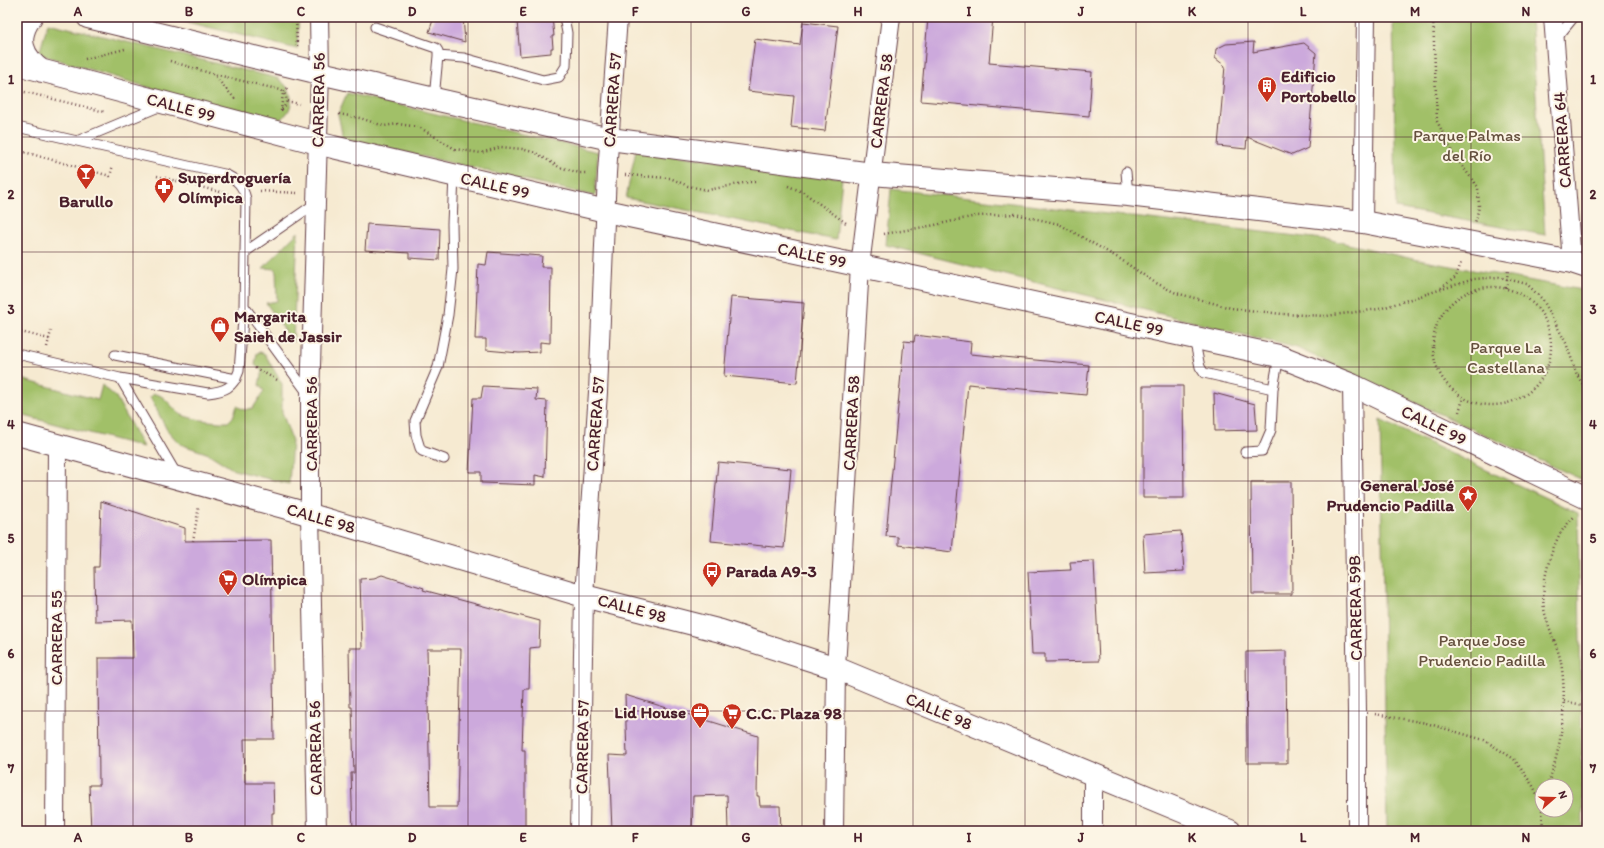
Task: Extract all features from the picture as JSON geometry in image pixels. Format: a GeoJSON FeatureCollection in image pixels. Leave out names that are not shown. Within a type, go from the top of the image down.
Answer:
{"type":"FeatureCollection","features":[{"type":"Feature","properties":{"kind":"street"},"geometry":{"type":"LineString","coordinates":[[31,17],[22,34],[22,44],[26,55],[33,64],[42,71]]}},
{"type":"Feature","properties":{"kind":"street"},"geometry":{"type":"LineString","coordinates":[[88,17],[320,74],[610,139],[872,174],[1128,195],[1364,222],[1579,264]]}},
{"type":"Feature","properties":{"kind":"street","name":"CARRERA 56"},"geometry":{"type":"LineString","coordinates":[[317,831],[310,515],[310,398],[320,74],[318,17]]}},
{"type":"Feature","properties":{"kind":"street","name":"CARRERA 57"},"geometry":{"type":"LineString","coordinates":[[580,831],[584,596],[598,392],[607,174],[618,17]]}},
{"type":"Feature","properties":{"kind":"street","name":"CARRERA 58"},"geometry":{"type":"LineString","coordinates":[[834,831],[836,668],[860,266],[890,17]]}},
{"type":"Feature","properties":{"kind":"street"},"geometry":{"type":"LineString","coordinates":[[1364,222],[1366,17]]}},
{"type":"Feature","properties":{"kind":"street","name":"CARRERA 64"},"geometry":{"type":"LineString","coordinates":[[1552,17],[1579,264]]}},
{"type":"Feature","properties":{"kind":"street","name":"CALLE 99"},"geometry":{"type":"LineString","coordinates":[[17,64],[318,143],[606,211],[1279,356],[1352,385],[1582,506]]}},
{"type":"Feature","properties":{"kind":"street","name":"CARRERA 59B"},"geometry":{"type":"LineString","coordinates":[[1352,385],[1357,711],[1357,831]]}},
{"type":"Feature","properties":{"kind":"street","name":"CALLE 98"},"geometry":{"type":"LineString","coordinates":[[17,434],[202,484],[584,596],[721,632],[836,668],[1230,831]]}},
{"type":"Feature","properties":{"kind":"street","name":"CARRERA 55"},"geometry":{"type":"LineString","coordinates":[[55,831],[57,444]]}},
{"type":"Feature","properties":{"kind":"street"},"geometry":{"type":"LineString","coordinates":[[1093,775],[1093,831]]}},
{"type":"Feature","properties":{"kind":"lane"},"geometry":{"type":"LineString","coordinates":[[438,56],[464,58],[543,80],[559,77],[566,66],[567,34],[564,17]]}},
{"type":"Feature","properties":{"kind":"lane"},"geometry":{"type":"LineString","coordinates":[[1554,40],[1574,17]]}},
{"type":"Feature","properties":{"kind":"lane"},"geometry":{"type":"LineString","coordinates":[[375,27],[436,48],[438,51],[438,56],[434,99]]}},
{"type":"Feature","properties":{"kind":"lane"},"geometry":{"type":"LineString","coordinates":[[77,141],[167,103]]}},
{"type":"Feature","properties":{"kind":"lane"},"geometry":{"type":"LineString","coordinates":[[17,127],[224,174],[233,177],[239,183],[244,190],[246,199],[244,306],[240,360],[236,379],[229,387],[221,392],[208,393],[120,378],[17,354]]}},
{"type":"Feature","properties":{"kind":"lane"},"geometry":{"type":"LineString","coordinates":[[1126,172],[1128,195]]}},
{"type":"Feature","properties":{"kind":"lane"},"geometry":{"type":"LineString","coordinates":[[444,459],[422,451],[416,435],[415,421],[438,367],[448,315],[453,269],[452,224],[454,175]]}},
{"type":"Feature","properties":{"kind":"lane"},"geometry":{"type":"LineString","coordinates":[[245,252],[316,203]]}},
{"type":"Feature","properties":{"kind":"lane"},"geometry":{"type":"LineString","coordinates":[[244,306],[310,398]]}},
{"type":"Feature","properties":{"kind":"lane"},"geometry":{"type":"LineString","coordinates":[[1194,337],[1200,367],[1204,373],[1273,389]]}},
{"type":"Feature","properties":{"kind":"lane"},"geometry":{"type":"LineString","coordinates":[[116,355],[236,379]]}},
{"type":"Feature","properties":{"kind":"lane"},"geometry":{"type":"LineString","coordinates":[[1245,452],[1258,452],[1262,450],[1271,430],[1273,389],[1279,356]]}},
{"type":"Feature","properties":{"kind":"lane"},"geometry":{"type":"LineString","coordinates":[[120,378],[179,478]]}},
{"type":"Feature","properties":{"kind":"path"},"geometry":{"type":"LineString","coordinates":[[296,17],[297,45]]}},
{"type":"Feature","properties":{"kind":"path"},"geometry":{"type":"LineString","coordinates":[[1433,17],[1437,121],[1453,154],[1478,187],[1479,207],[1470,243],[1456,277],[1439,290]]}},
{"type":"Feature","properties":{"kind":"path"},"geometry":{"type":"LineString","coordinates":[[83,60],[129,48]]}},
{"type":"Feature","properties":{"kind":"path"},"geometry":{"type":"LineString","coordinates":[[167,60],[212,74],[281,90],[287,101],[280,111],[286,116]]}},
{"type":"Feature","properties":{"kind":"path"},"geometry":{"type":"LineString","coordinates":[[212,74],[236,99]]}},
{"type":"Feature","properties":{"kind":"path"},"geometry":{"type":"LineString","coordinates":[[283,92],[292,84]]}},
{"type":"Feature","properties":{"kind":"path"},"geometry":{"type":"LineString","coordinates":[[338,114],[360,118],[384,126],[398,124],[419,127],[455,149],[481,153],[501,147],[522,149],[536,153],[559,167],[580,173],[670,178],[688,186],[708,190],[749,182],[762,183]]}},
{"type":"Feature","properties":{"kind":"path"},"geometry":{"type":"LineString","coordinates":[[17,150],[110,176],[113,165],[121,167]]}},
{"type":"Feature","properties":{"kind":"path"},"geometry":{"type":"LineString","coordinates":[[151,175],[227,194],[244,190],[300,193]]}},
{"type":"Feature","properties":{"kind":"path"},"geometry":{"type":"LineString","coordinates":[[782,184],[803,192],[852,228],[864,234],[878,235],[976,216],[1015,214],[1059,224],[1120,259],[1154,282],[1176,293],[1231,308],[1282,314],[1326,316],[1379,309],[1474,279],[1499,277],[1527,284],[1543,300],[1566,343],[1577,375],[1587,391]]}},
{"type":"Feature","properties":{"kind":"path"},"geometry":{"type":"LineString","coordinates":[[1482,287],[1506,288],[1529,299],[1545,318],[1552,343],[1548,368],[1534,390],[1513,403],[1487,406],[1463,399],[1445,383],[1434,361],[1433,336],[1442,314],[1459,296],[1482,287]]}},
{"type":"Feature","properties":{"kind":"path"},"geometry":{"type":"LineString","coordinates":[[17,331],[49,339]]}},
{"type":"Feature","properties":{"kind":"path"},"geometry":{"type":"LineString","coordinates":[[240,360],[284,384]]}},
{"type":"Feature","properties":{"kind":"path"},"geometry":{"type":"LineString","coordinates":[[1577,375],[1587,376]]}},
{"type":"Feature","properties":{"kind":"path"},"geometry":{"type":"LineString","coordinates":[[193,541],[202,484]]}},
{"type":"Feature","properties":{"kind":"path"},"geometry":{"type":"LineString","coordinates":[[1550,778],[1555,765],[1561,735],[1564,701],[1562,669],[1557,646],[1545,616],[1544,585],[1554,547],[1562,531],[1582,506]]}},
{"type":"Feature","properties":{"kind":"path"},"geometry":{"type":"LineString","coordinates":[[1564,701],[1587,706]]}},
{"type":"Feature","properties":{"kind":"path"},"geometry":{"type":"LineString","coordinates":[[1357,711],[1426,723],[1484,740],[1514,759],[1534,788]]}},
{"type":"Feature","properties":{"kind":"path"},"geometry":{"type":"LineString","coordinates":[[1542,818],[1543,831]]}},
{"type":"Feature","properties":{"kind":"green space"},"geometry":{"type":"Polygon","coordinates":[[[167,17],[299,17],[297,49],[167,17]]]}},
{"type":"Feature","properties":{"kind":"green space","name":"Parque Palmas del Río"},"geometry":{"type":"Polygon","coordinates":[[[1393,17],[1531,17],[1545,235],[1396,208],[1393,17]]]}},
{"type":"Feature","properties":{"kind":"green space"},"geometry":{"type":"Polygon","coordinates":[[[48,23],[277,78],[285,84],[289,92],[291,100],[290,107],[287,114],[281,119],[272,122],[262,122],[39,54],[48,23]]]}},
{"type":"Feature","properties":{"kind":"green space"},"geometry":{"type":"Polygon","coordinates":[[[347,93],[598,152],[595,196],[343,138],[338,114],[347,93]]]}},
{"type":"Feature","properties":{"kind":"green space"},"geometry":{"type":"Polygon","coordinates":[[[636,150],[842,178],[836,240],[626,198],[636,150]]]}},
{"type":"Feature","properties":{"kind":"green space","name":"Parque La Castellana"},"geometry":{"type":"Polygon","coordinates":[[[891,189],[1331,240],[1413,259],[1587,291],[1587,482],[1297,348],[886,245],[891,189]]]}},
{"type":"Feature","properties":{"kind":"green space"},"geometry":{"type":"Polygon","coordinates":[[[298,232],[293,342],[266,303],[277,301],[276,269],[263,268],[298,232]]]}},
{"type":"Feature","properties":{"kind":"green space"},"geometry":{"type":"Polygon","coordinates":[[[260,352],[265,354],[282,384],[282,412],[292,441],[289,484],[234,470],[209,454],[180,444],[167,430],[150,397],[154,394],[162,397],[178,413],[191,418],[228,422],[233,417],[237,406],[244,410],[253,408],[264,391],[259,385],[262,371],[255,365],[257,353],[260,352]]]}},
{"type":"Feature","properties":{"kind":"green space"},"geometry":{"type":"Polygon","coordinates":[[[17,378],[98,400],[102,385],[116,397],[143,447],[17,414],[17,378]]]}},
{"type":"Feature","properties":{"kind":"green space","name":"Parque Jose Prudencio Padilla"},"geometry":{"type":"Polygon","coordinates":[[[1380,420],[1578,513],[1583,831],[1387,831],[1380,420]]]}},
{"type":"Feature","properties":{"kind":"building"},"geometry":{"type":"Polygon","coordinates":[[[434,17],[463,17],[465,42],[429,32],[434,17]]]}},
{"type":"Feature","properties":{"kind":"building"},"geometry":{"type":"Polygon","coordinates":[[[518,17],[552,17],[554,36],[552,36],[553,48],[551,48],[551,53],[520,56],[517,21],[518,17]]]}},
{"type":"Feature","properties":{"kind":"building"},"geometry":{"type":"Polygon","coordinates":[[[928,17],[993,17],[989,63],[1092,72],[1089,116],[921,101],[928,17]]]}},
{"type":"Feature","properties":{"kind":"building"},"geometry":{"type":"Polygon","coordinates":[[[803,22],[838,26],[825,131],[791,127],[794,96],[748,91],[755,39],[800,45],[803,22]]]}},
{"type":"Feature","properties":{"kind":"building","name":"Edificio Portobello"},"geometry":{"type":"Polygon","coordinates":[[[1254,42],[1253,52],[1304,43],[1316,53],[1308,148],[1292,155],[1247,137],[1246,149],[1218,146],[1225,66],[1215,58],[1216,49],[1226,44],[1254,42]]]}},
{"type":"Feature","properties":{"kind":"building"},"geometry":{"type":"Polygon","coordinates":[[[367,224],[440,229],[439,260],[409,258],[409,253],[365,250],[367,224]]]}},
{"type":"Feature","properties":{"kind":"building"},"geometry":{"type":"Polygon","coordinates":[[[488,252],[542,256],[541,267],[551,267],[550,343],[540,342],[540,352],[519,353],[486,350],[486,339],[475,339],[478,264],[486,265],[488,252]]]}},
{"type":"Feature","properties":{"kind":"building"},"geometry":{"type":"Polygon","coordinates":[[[731,297],[804,303],[797,383],[724,376],[731,297]]]}},
{"type":"Feature","properties":{"kind":"building"},"geometry":{"type":"Polygon","coordinates":[[[915,335],[971,342],[970,354],[1089,365],[1086,395],[968,384],[952,552],[898,545],[898,537],[886,536],[904,341],[914,342],[915,335]]]}},
{"type":"Feature","properties":{"kind":"building"},"geometry":{"type":"Polygon","coordinates":[[[483,386],[537,389],[536,400],[547,401],[545,477],[535,475],[535,485],[481,483],[481,472],[469,472],[473,398],[481,398],[483,386]]]}},
{"type":"Feature","properties":{"kind":"building"},"geometry":{"type":"Polygon","coordinates":[[[1143,386],[1183,386],[1184,498],[1143,498],[1143,386]]]}},
{"type":"Feature","properties":{"kind":"building"},"geometry":{"type":"Polygon","coordinates":[[[1214,393],[1255,404],[1257,430],[1215,431],[1214,393]]]}},
{"type":"Feature","properties":{"kind":"building"},"geometry":{"type":"Polygon","coordinates":[[[718,462],[791,469],[784,548],[711,541],[718,462]]]}},
{"type":"Feature","properties":{"kind":"building"},"geometry":{"type":"Polygon","coordinates":[[[1251,482],[1291,482],[1292,594],[1252,594],[1251,482]]]}},
{"type":"Feature","properties":{"kind":"building"},"geometry":{"type":"Polygon","coordinates":[[[101,501],[185,528],[185,541],[271,540],[274,739],[244,739],[245,783],[273,783],[274,813],[272,813],[272,831],[91,831],[89,785],[99,785],[98,658],[133,658],[132,620],[95,621],[94,567],[99,567],[101,501]]]}},
{"type":"Feature","properties":{"kind":"building"},"geometry":{"type":"Polygon","coordinates":[[[1181,531],[1184,571],[1145,573],[1143,534],[1181,531]]]}},
{"type":"Feature","properties":{"kind":"building"},"geometry":{"type":"Polygon","coordinates":[[[1094,561],[1099,661],[1045,662],[1045,654],[1032,654],[1028,572],[1071,570],[1070,562],[1094,561]]]}},
{"type":"Feature","properties":{"kind":"building"},"geometry":{"type":"Polygon","coordinates":[[[382,575],[424,588],[423,590],[540,621],[539,647],[530,648],[529,689],[524,689],[522,750],[525,750],[525,831],[353,831],[351,773],[354,773],[352,707],[350,707],[349,648],[362,648],[360,579],[374,578],[382,575]],[[427,649],[430,807],[457,807],[461,649],[427,649]]]}},
{"type":"Feature","properties":{"kind":"building"},"geometry":{"type":"Polygon","coordinates":[[[1286,651],[1287,763],[1247,763],[1246,652],[1286,651]]]}},
{"type":"Feature","properties":{"kind":"building"},"geometry":{"type":"Polygon","coordinates":[[[625,695],[758,736],[757,796],[759,796],[760,806],[780,806],[781,831],[728,831],[727,795],[693,796],[692,831],[612,831],[609,755],[627,756],[625,695]]]}},
{"type":"Feature","properties":{"kind":"place","name":"Edificio Portobello"},"geometry":{"type":"Point","coordinates":[1267,103]}},
{"type":"Feature","properties":{"kind":"place","name":"Barullo"},"geometry":{"type":"Point","coordinates":[86,190]}},
{"type":"Feature","properties":{"kind":"place","name":"Superdroguería Olímpica"},"geometry":{"type":"Point","coordinates":[164,204]}},
{"type":"Feature","properties":{"kind":"place","name":"Margarita Saieh de Jassir"},"geometry":{"type":"Point","coordinates":[220,343]}},
{"type":"Feature","properties":{"kind":"place","name":"General José Prudencio Padilla"},"geometry":{"type":"Point","coordinates":[1468,512]}},
{"type":"Feature","properties":{"kind":"place","name":"Parada A9-3"},"geometry":{"type":"Point","coordinates":[712,588]}},
{"type":"Feature","properties":{"kind":"place","name":"Olímpica"},"geometry":{"type":"Point","coordinates":[228,596]}},
{"type":"Feature","properties":{"kind":"place","name":"Lid House"},"geometry":{"type":"Point","coordinates":[700,729]}},
{"type":"Feature","properties":{"kind":"place","name":"C.C. Plaza 98"},"geometry":{"type":"Point","coordinates":[732,730]}}]}
